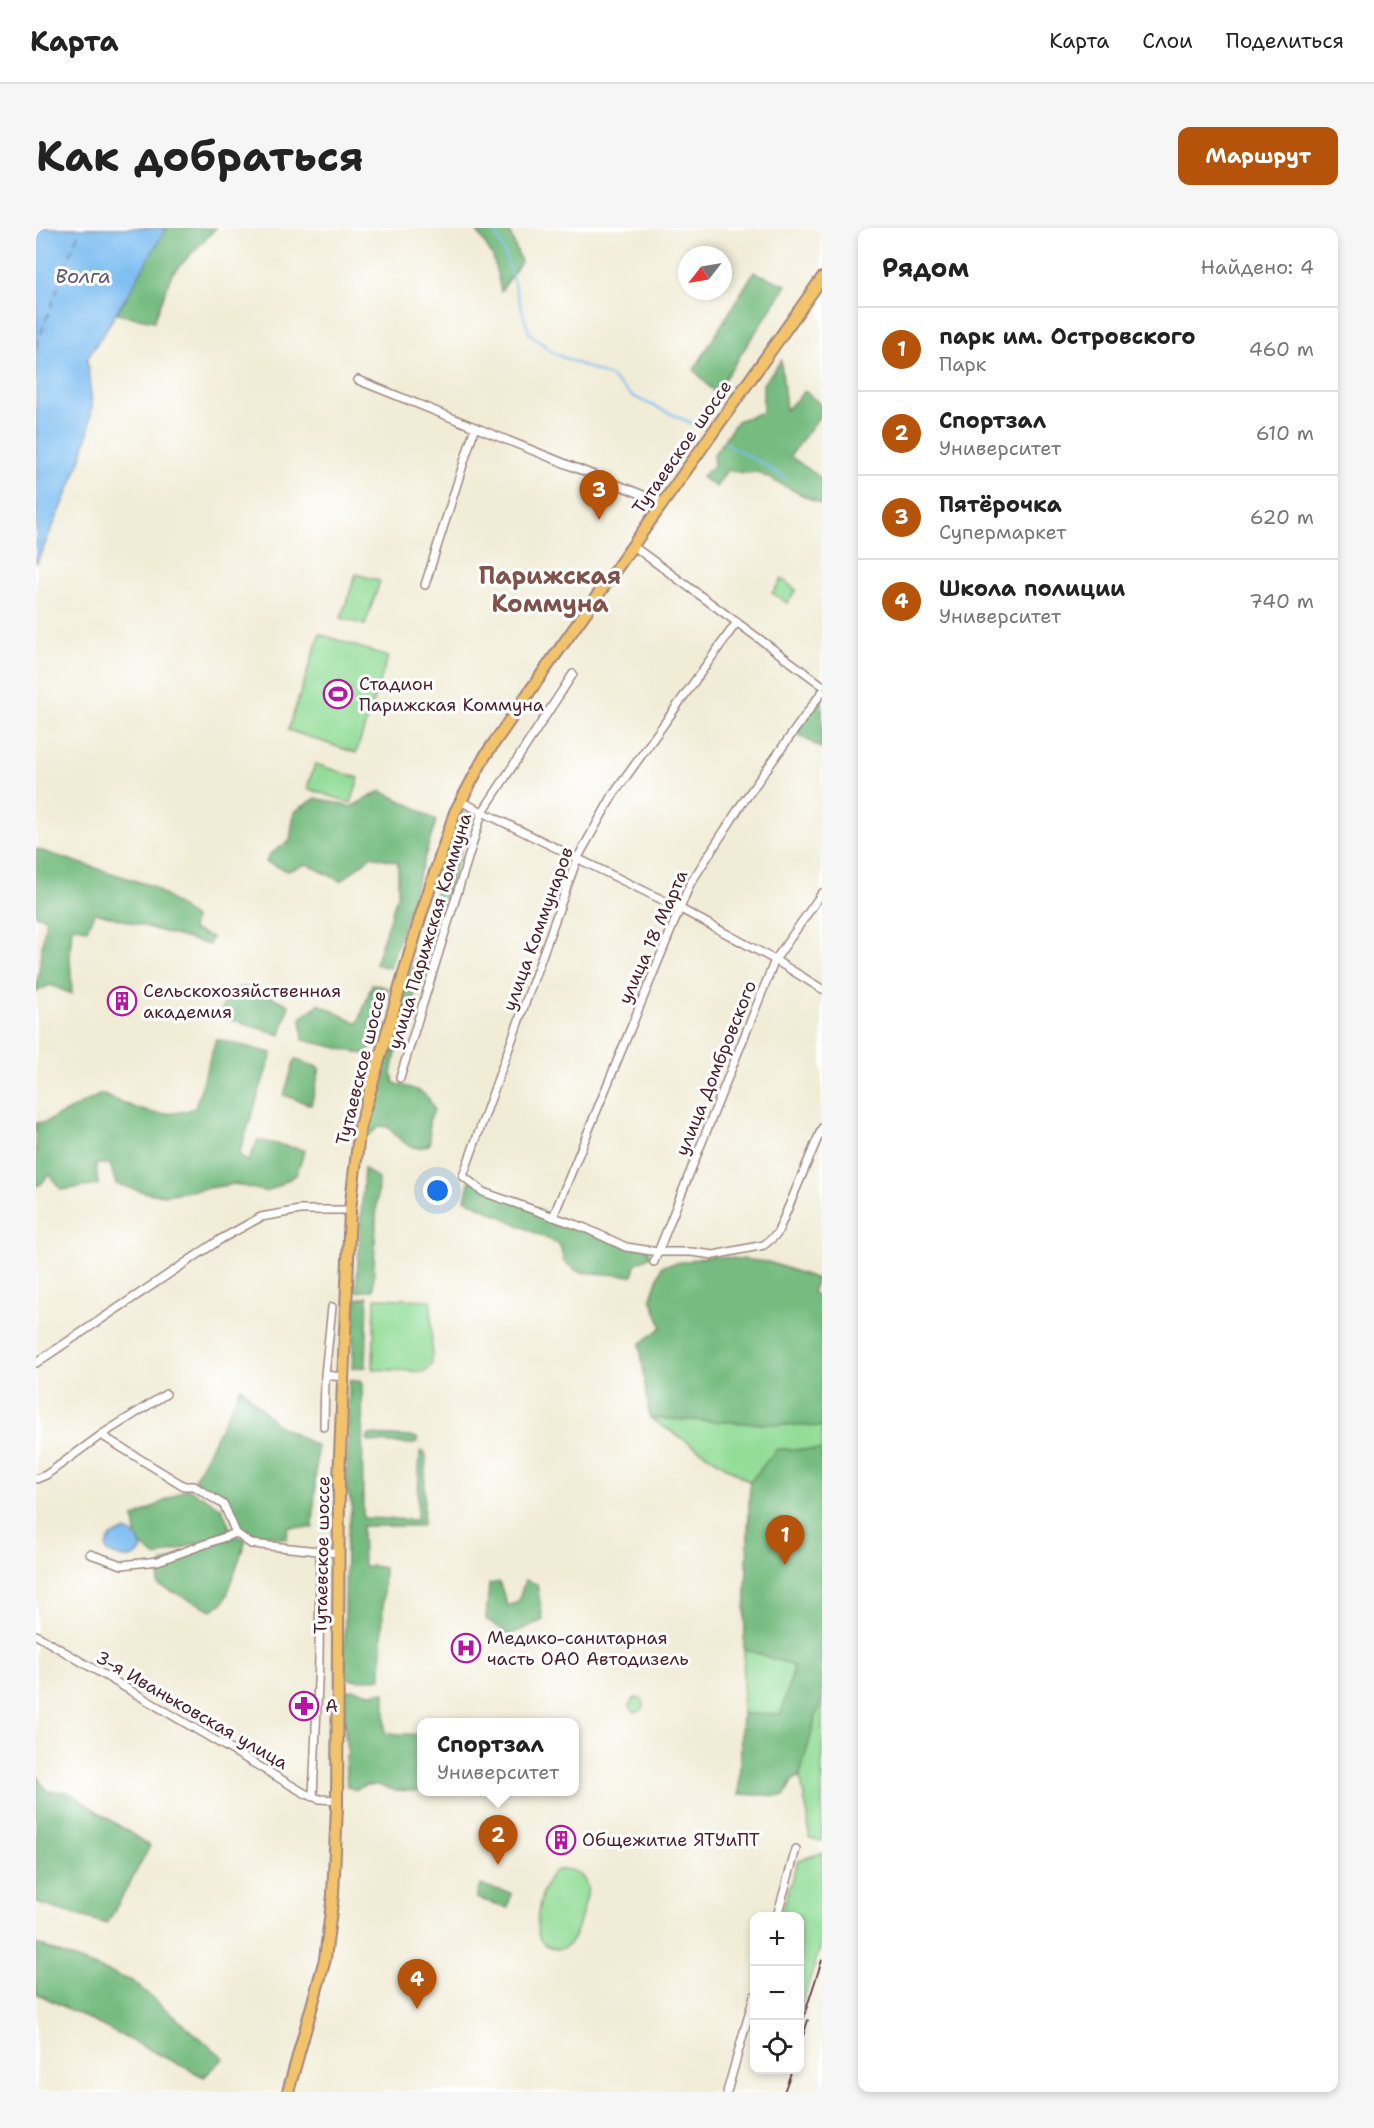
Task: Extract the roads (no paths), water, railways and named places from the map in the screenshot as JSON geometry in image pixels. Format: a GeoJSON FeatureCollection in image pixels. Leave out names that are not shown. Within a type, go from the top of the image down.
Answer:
{"type":"FeatureCollection","features":[{"type":"Feature","properties":{"kind":"main road","name":"Тутаевское шоссе"},"geometry":{"type":"LineString","coordinates":[[288,2092],[320,1978],[330,1929],[336,1859],[338,1553],[350,1210],[360,1126],[372,1078],[420,918],[460,801],[485,756],[822,278]]}},
{"type":"Feature","properties":{"kind":"street"},"geometry":{"type":"LineString","coordinates":[[358,380],[663,503]]}},
{"type":"Feature","properties":{"kind":"street"},"geometry":{"type":"LineString","coordinates":[[425,585],[475,427]]}},
{"type":"Feature","properties":{"kind":"street"},"geometry":{"type":"LineString","coordinates":[[633,546],[822,685]]}},
{"type":"Feature","properties":{"kind":"street","name":"улица Коммунаров"},"geometry":{"type":"LineString","coordinates":[[553,1217],[483,1192],[463,1176],[577,859],[613,795],[737,622]]}},
{"type":"Feature","properties":{"kind":"street","name":"улица Парижская Коммуна"},"geometry":{"type":"LineString","coordinates":[[400,1078],[482,813],[573,674]]}},
{"type":"Feature","properties":{"kind":"street","name":"улица 18 Марта"},"geometry":{"type":"LineString","coordinates":[[553,1217],[690,884],[741,805],[822,692]]}},
{"type":"Feature","properties":{"kind":"street"},"geometry":{"type":"LineString","coordinates":[[460,801],[679,908],[822,988]]}},
{"type":"Feature","properties":{"kind":"street","name":"улица Домбровского"},"geometry":{"type":"LineString","coordinates":[[654,1262],[775,960],[822,893]]}},
{"type":"Feature","properties":{"kind":"street"},"geometry":{"type":"LineString","coordinates":[[553,1217],[626,1247],[658,1252],[714,1255],[764,1245],[777,1234],[822,1128]]}},
{"type":"Feature","properties":{"kind":"street"},"geometry":{"type":"LineString","coordinates":[[36,1363],[221,1239],[261,1217],[300,1210],[350,1210]]}},
{"type":"Feature","properties":{"kind":"street"},"geometry":{"type":"LineString","coordinates":[[324,1427],[325,1376],[332,1307]]}},
{"type":"Feature","properties":{"kind":"street"},"geometry":{"type":"LineString","coordinates":[[325,1376],[343,1377]]}},
{"type":"Feature","properties":{"kind":"street"},"geometry":{"type":"LineString","coordinates":[[36,1479],[46,1475],[101,1435],[166,1394]]}},
{"type":"Feature","properties":{"kind":"street"},"geometry":{"type":"LineString","coordinates":[[101,1435],[184,1486],[194,1486],[224,1505],[236,1533],[251,1544],[320,1553],[338,1553]]}},
{"type":"Feature","properties":{"kind":"street"},"geometry":{"type":"LineString","coordinates":[[90,1554],[122,1565],[158,1561],[236,1533]]}},
{"type":"Feature","properties":{"kind":"street"},"geometry":{"type":"LineString","coordinates":[[313,1797],[319,1660],[320,1553]]}},
{"type":"Feature","properties":{"kind":"street","name":"3-я Иваньковская улица"},"geometry":{"type":"LineString","coordinates":[[36,1635],[313,1797],[337,1800]]}},
{"type":"Feature","properties":{"kind":"street"},"geometry":{"type":"LineString","coordinates":[[778,1912],[796,1849]]}},
{"type":"Feature","properties":{"kind":"street"},"geometry":{"type":"LineString","coordinates":[[727,2092],[750,2010]]}},
{"type":"Feature","properties":{"kind":"water","name":"Волга"},"geometry":{"type":"Polygon","coordinates":[[[36,228],[166,228],[129,293],[87,359],[92,406],[88,434],[64,502],[36,564],[36,228]]]}},
{"type":"Feature","properties":{"kind":"water"},"geometry":{"type":"Polygon","coordinates":[[[125,1531],[136,1537],[142,1550],[130,1558],[107,1552],[106,1546],[111,1536],[125,1531]]]}},
{"type":"Feature","properties":{"kind":"waterway"},"geometry":{"type":"LineString","coordinates":[[493,228],[505,254],[529,333],[555,354],[611,377],[632,396],[698,426]]}},
{"type":"Feature","properties":{"kind":"waterway"},"geometry":{"type":"LineString","coordinates":[[726,443],[787,479]]}},
{"type":"Feature","properties":{"kind":"tram line"},"geometry":{"type":"LineString","coordinates":[[803,2020],[822,1960]]}},
{"type":"Feature","properties":{"kind":"tram line"},"geometry":{"type":"LineString","coordinates":[[804,2033],[808,2020]]}},
{"type":"Feature","properties":{"kind":"tram line"},"geometry":{"type":"LineString","coordinates":[[784,2092],[791,2074]]}},
{"type":"Feature","properties":{"kind":"place","name":"Пятёрочка"},"geometry":{"type":"Point","coordinates":[599,520]}},
{"type":"Feature","properties":{"kind":"place","name":"Стадион Парижская Коммуна"},"geometry":{"type":"Point","coordinates":[338,694]}},
{"type":"Feature","properties":{"kind":"place","name":"Сельскохозяйственная академия"},"geometry":{"type":"Point","coordinates":[122,1001]}},
{"type":"Feature","properties":{"kind":"place","name":"парк им. Островского"},"geometry":{"type":"Point","coordinates":[785,1565]}},
{"type":"Feature","properties":{"kind":"place","name":"Медико-санитарная часть ОАО Автодизель"},"geometry":{"type":"Point","coordinates":[466,1648]}},
{"type":"Feature","properties":{"kind":"place","name":"А"},"geometry":{"type":"Point","coordinates":[304,1706]}},
{"type":"Feature","properties":{"kind":"place","name":"Общежитие ЯТУиПТ"},"geometry":{"type":"Point","coordinates":[561,1840]}},
{"type":"Feature","properties":{"kind":"place","name":"Спортзал"},"geometry":{"type":"Point","coordinates":[498,1865]}},
{"type":"Feature","properties":{"kind":"place","name":"Школа полиции"},"geometry":{"type":"Point","coordinates":[417,2009]}},
{"type":"Feature","properties":{"kind":"district","name":"Парижская Коммуна"},"geometry":{"type":"Point","coordinates":[550,590]}}]}
